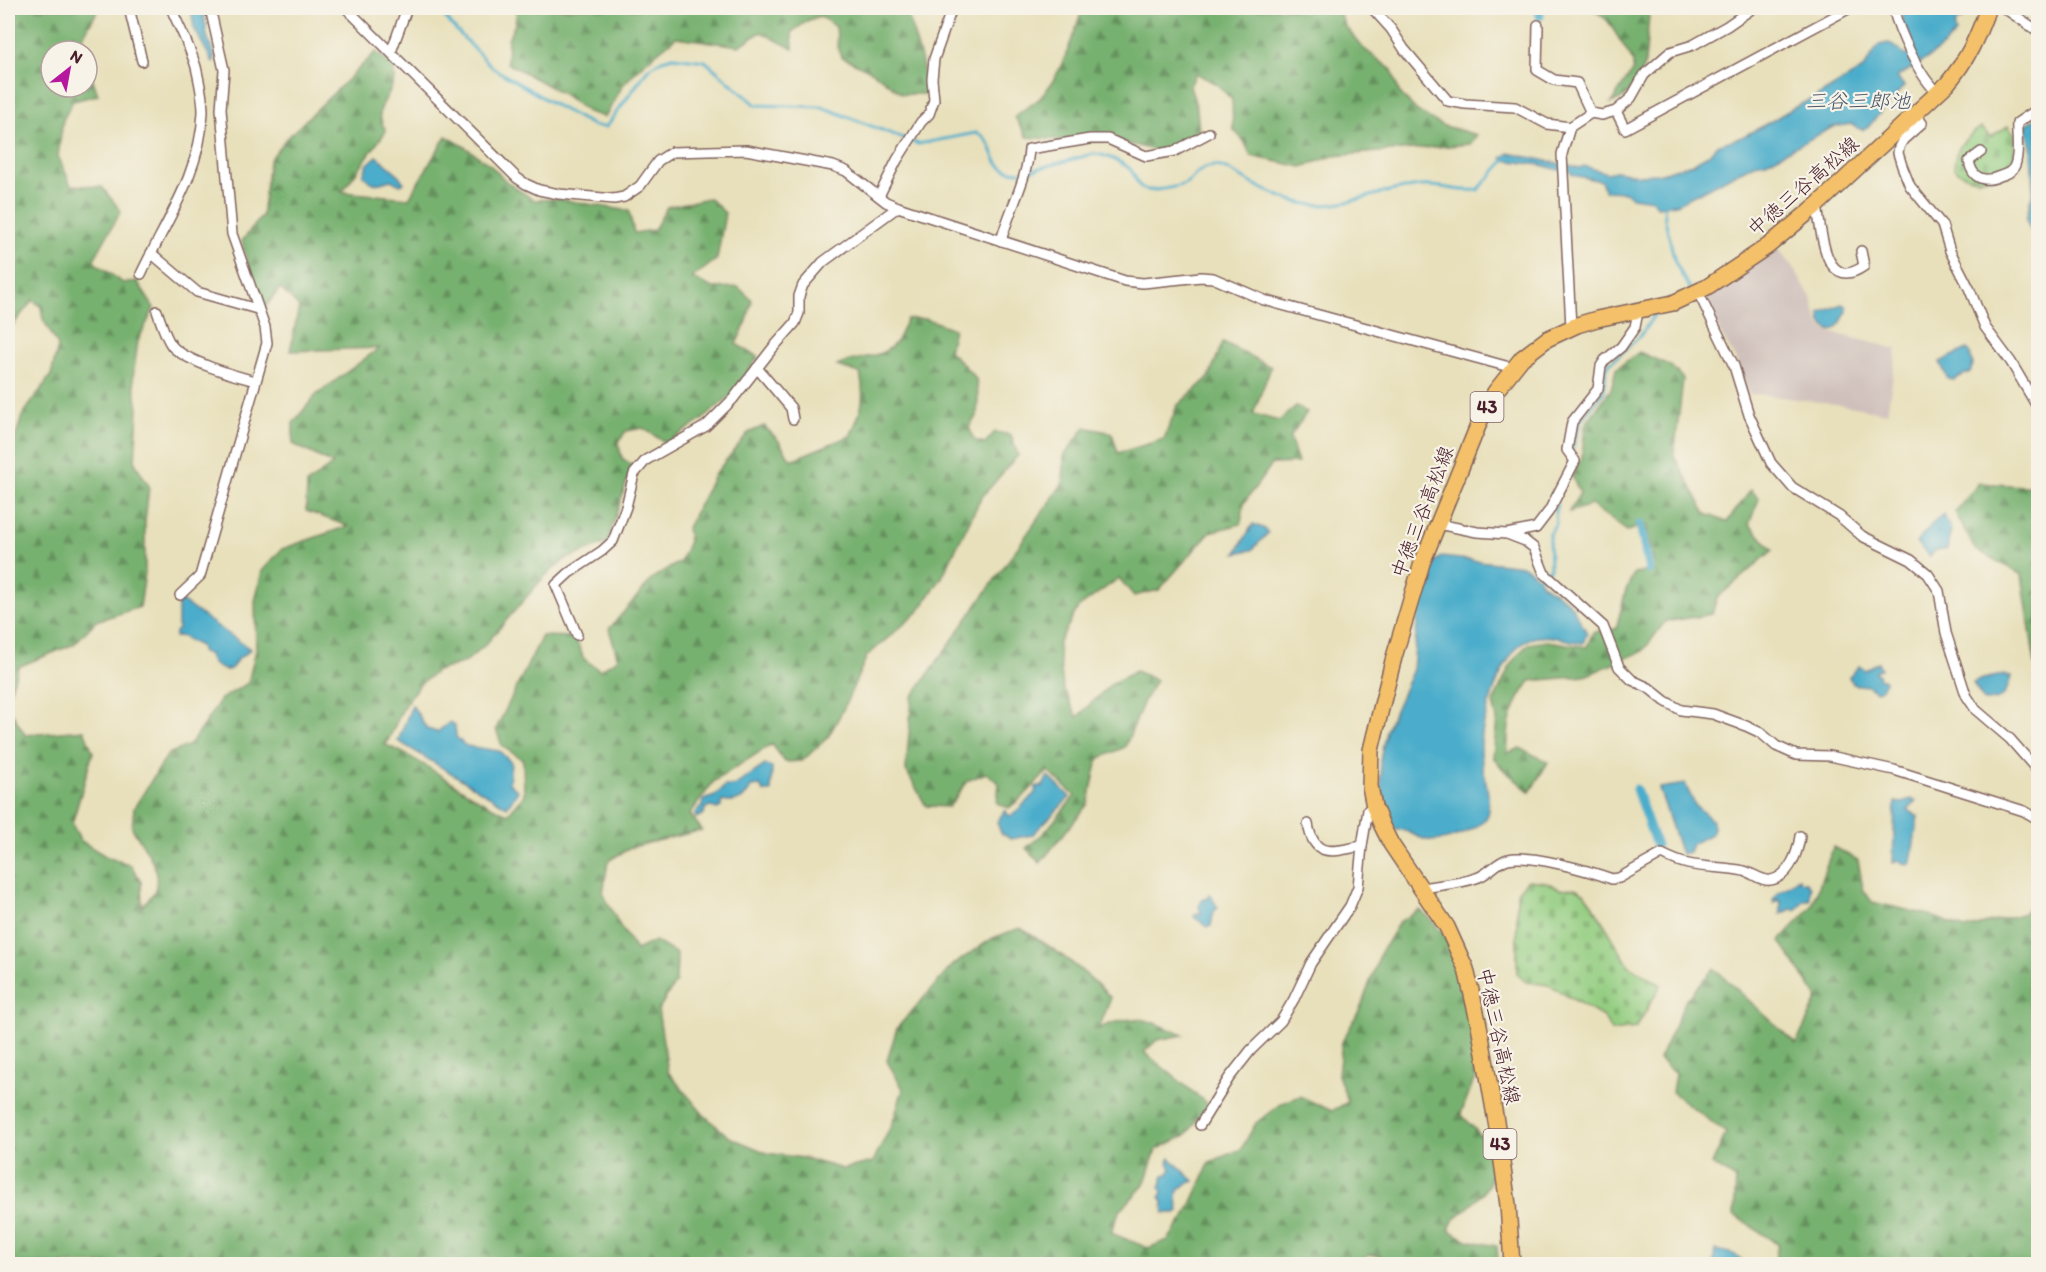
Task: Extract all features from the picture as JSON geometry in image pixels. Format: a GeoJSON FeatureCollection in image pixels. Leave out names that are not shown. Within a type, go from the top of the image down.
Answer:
{"type":"FeatureCollection","features":[{"type":"Feature","properties":{"kind":"main road","name":"中徳三谷高松線"},"geometry":{"type":"LineString","coordinates":[[1512,1264],[1508,1205],[1498,1133],[1479,1025],[1466,969],[1447,927],[1391,844],[1374,807],[1370,786],[1370,766],[1377,722],[1412,594],[1438,524],[1482,416],[1495,392],[1513,368],[1534,348],[1571,327],[1597,319],[1673,303],[1698,292],[1768,246],[1817,205],[1938,93],[1966,59],[1976,41],[1988,8]]}},
{"type":"Feature","properties":{"kind":"street"},"geometry":{"type":"LineString","coordinates":[[129,8],[142,61]]}},
{"type":"Feature","properties":{"kind":"street"},"geometry":{"type":"LineString","coordinates":[[141,274],[179,202],[200,137],[203,111],[196,67],[171,8]]}},
{"type":"Feature","properties":{"kind":"street"},"geometry":{"type":"LineString","coordinates":[[180,595],[200,576],[267,344],[265,327],[232,234],[221,109],[224,70],[210,8]]}},
{"type":"Feature","properties":{"kind":"street"},"geometry":{"type":"LineString","coordinates":[[346,8],[517,178],[539,190],[614,199],[624,197],[640,186],[658,161],[672,152],[746,150],[833,166],[861,181],[886,202],[898,207],[1125,281],[1143,284],[1202,277],[1214,278],[1264,300],[1513,368]]}},
{"type":"Feature","properties":{"kind":"street"},"geometry":{"type":"LineString","coordinates":[[391,52],[407,8]]}},
{"type":"Feature","properties":{"kind":"street"},"geometry":{"type":"LineString","coordinates":[[879,196],[910,139],[929,114],[934,100],[932,79],[934,59],[952,8]]}},
{"type":"Feature","properties":{"kind":"street"},"geometry":{"type":"LineString","coordinates":[[1372,8],[1448,100],[1465,104],[1515,107],[1547,124],[1570,127]]}},
{"type":"Feature","properties":{"kind":"street"},"geometry":{"type":"LineString","coordinates":[[1571,327],[1562,161],[1570,127],[1591,113],[1602,115],[1616,111],[1630,98],[1644,75],[1670,52],[1693,45],[1754,8]]}},
{"type":"Feature","properties":{"kind":"street"},"geometry":{"type":"LineString","coordinates":[[1616,111],[1625,129],[1850,8]]}},
{"type":"Feature","properties":{"kind":"street"},"geometry":{"type":"LineString","coordinates":[[1893,8],[1898,26],[1912,53],[1938,93]]}},
{"type":"Feature","properties":{"kind":"street"},"geometry":{"type":"LineString","coordinates":[[2004,8],[2038,31]]}},
{"type":"Feature","properties":{"kind":"street"},"geometry":{"type":"LineString","coordinates":[[1538,25],[1538,70],[1554,80],[1577,83],[1591,113]]}},
{"type":"Feature","properties":{"kind":"street"},"geometry":{"type":"LineString","coordinates":[[203,111],[221,109]]}},
{"type":"Feature","properties":{"kind":"street"},"geometry":{"type":"LineString","coordinates":[[1981,152],[1969,161],[1978,178],[1992,180],[2009,172],[2014,166],[2017,153],[2017,123],[2038,109]]}},
{"type":"Feature","properties":{"kind":"street"},"geometry":{"type":"LineString","coordinates":[[1915,114],[1922,123],[1903,140],[1898,153],[1910,186],[1942,225],[1950,251],[1986,327],[2011,362],[2038,408]]}},
{"type":"Feature","properties":{"kind":"street"},"geometry":{"type":"LineString","coordinates":[[1001,241],[1026,170],[1029,149],[1090,139],[1108,139],[1146,156],[1175,151],[1209,133]]}},
{"type":"Feature","properties":{"kind":"street"},"geometry":{"type":"LineString","coordinates":[[1817,205],[1822,236],[1828,259],[1833,268],[1843,273],[1858,270],[1864,266],[1861,251]]}},
{"type":"Feature","properties":{"kind":"street"},"geometry":{"type":"LineString","coordinates":[[577,636],[556,585],[613,541],[626,507],[634,474],[646,460],[706,426],[733,399],[795,323],[799,313],[799,296],[803,285],[823,262],[898,207]]}},
{"type":"Feature","properties":{"kind":"street"},"geometry":{"type":"LineString","coordinates":[[151,253],[198,292],[257,309]]}},
{"type":"Feature","properties":{"kind":"street"},"geometry":{"type":"LineString","coordinates":[[1698,292],[1734,366],[1749,415],[1771,463],[1792,487],[1839,516],[1862,536],[1911,560],[1928,574],[1939,591],[1946,633],[1966,695],[1976,710],[2010,739],[2038,771]]}},
{"type":"Feature","properties":{"kind":"street"},"geometry":{"type":"LineString","coordinates":[[157,311],[171,344],[180,354],[255,381]]}},
{"type":"Feature","properties":{"kind":"street"},"geometry":{"type":"LineString","coordinates":[[1438,524],[1477,532],[1507,534],[1536,528],[1549,511],[1575,461],[1567,450],[1572,422],[1598,389],[1601,366],[1621,347],[1635,327],[1638,312]]}},
{"type":"Feature","properties":{"kind":"street"},"geometry":{"type":"LineString","coordinates":[[757,368],[791,408],[793,419]]}},
{"type":"Feature","properties":{"kind":"street"},"geometry":{"type":"LineString","coordinates":[[1507,534],[1525,541],[1534,548],[1544,573],[1603,626],[1619,667],[1632,680],[1649,688],[1681,710],[1713,714],[1746,726],[1761,733],[1776,746],[1796,755],[1830,756],[1894,770],[2002,803],[2038,819]]}},
{"type":"Feature","properties":{"kind":"street"},"geometry":{"type":"LineString","coordinates":[[1200,1125],[1236,1069],[1251,1050],[1281,1021],[1311,963],[1350,906],[1358,886],[1368,810],[1374,807]]}},
{"type":"Feature","properties":{"kind":"street"},"geometry":{"type":"LineString","coordinates":[[1308,824],[1310,835],[1322,850],[1329,852],[1362,846]]}},
{"type":"Feature","properties":{"kind":"street"},"geometry":{"type":"LineString","coordinates":[[1421,888],[1475,879],[1509,859],[1557,864],[1612,879],[1619,878],[1662,854],[1687,864],[1741,870],[1771,880],[1791,865],[1800,836]]}},
{"type":"Feature","properties":{"kind":"shaded area"},"geometry":{"type":"Polygon","coordinates":[[[1777,248],[1791,265],[1811,297],[1819,324],[1829,332],[1897,349],[1887,413],[1843,405],[1758,394],[1748,395],[1735,357],[1705,301],[1705,293],[1777,248]]]}},
{"type":"Feature","properties":{"kind":"green space"},"geometry":{"type":"Polygon","coordinates":[[[8,8],[99,8],[82,39],[39,39],[39,99],[81,99],[73,101],[63,120],[58,156],[71,185],[102,187],[121,211],[93,261],[123,283],[137,281],[154,308],[138,341],[133,377],[138,409],[135,463],[149,486],[145,522],[145,573],[140,607],[96,621],[74,644],[18,667],[8,698],[8,450],[15,439],[22,416],[51,375],[58,346],[43,319],[41,307],[33,300],[8,331],[8,8]]]}},
{"type":"Feature","properties":{"kind":"green space"},"geometry":{"type":"Polygon","coordinates":[[[517,8],[906,8],[921,59],[928,94],[902,94],[873,72],[842,57],[838,49],[836,27],[820,16],[809,20],[792,32],[793,49],[761,32],[739,46],[676,37],[642,65],[623,85],[605,117],[588,112],[563,94],[507,63],[508,39],[515,24],[517,8]]]}},
{"type":"Feature","properties":{"kind":"green space"},"geometry":{"type":"Polygon","coordinates":[[[1083,8],[1337,8],[1345,26],[1363,48],[1392,70],[1399,92],[1417,111],[1441,125],[1477,135],[1470,144],[1333,156],[1302,167],[1251,156],[1244,141],[1233,129],[1232,100],[1218,85],[1196,73],[1190,86],[1197,109],[1199,132],[1158,151],[1117,141],[1070,141],[1027,137],[1015,117],[1041,97],[1049,87],[1066,54],[1083,8]]]}},
{"type":"Feature","properties":{"kind":"green space"},"geometry":{"type":"Polygon","coordinates":[[[1592,8],[1647,8],[1649,14],[1645,63],[1637,81],[1625,97],[1611,103],[1633,70],[1633,61],[1608,21],[1592,8]]]}},
{"type":"Feature","properties":{"kind":"green space"},"geometry":{"type":"Polygon","coordinates":[[[376,52],[394,66],[393,84],[380,112],[380,118],[386,131],[342,192],[409,198],[446,136],[490,165],[508,183],[534,200],[558,199],[629,211],[634,233],[654,230],[667,207],[709,198],[725,213],[717,259],[692,278],[713,288],[738,287],[752,300],[747,321],[736,344],[758,357],[731,395],[702,420],[666,443],[643,428],[626,431],[618,443],[622,458],[632,465],[607,543],[564,560],[543,578],[485,645],[465,662],[437,671],[420,684],[405,704],[386,745],[508,814],[524,795],[523,760],[502,746],[496,729],[542,636],[575,637],[584,659],[600,670],[618,659],[609,629],[654,577],[680,562],[689,541],[687,528],[715,474],[748,433],[764,426],[779,441],[791,460],[850,436],[861,406],[862,382],[860,373],[837,366],[882,353],[888,349],[898,339],[907,319],[927,319],[954,329],[949,351],[976,379],[977,415],[969,427],[974,440],[985,443],[995,432],[1011,435],[1018,455],[981,498],[942,577],[918,612],[867,656],[843,710],[828,737],[802,761],[785,762],[772,744],[714,781],[690,814],[702,830],[632,847],[608,861],[603,893],[620,926],[636,950],[655,941],[677,954],[676,982],[658,1010],[668,1072],[703,1114],[729,1137],[767,1153],[803,1158],[843,1169],[873,1162],[893,1122],[903,1089],[887,1061],[897,1028],[953,965],[993,938],[1020,928],[1068,960],[1111,998],[1099,1028],[1133,1019],[1150,1022],[1183,1035],[1157,1040],[1144,1052],[1209,1105],[1186,1135],[1156,1150],[1144,1185],[1119,1212],[1111,1233],[1148,1248],[1168,1240],[1186,1215],[1210,1162],[1241,1149],[1256,1123],[1282,1103],[1300,1096],[1332,1111],[1348,1102],[1338,1075],[1342,1042],[1360,1009],[1381,952],[1399,922],[1420,910],[1450,944],[1464,978],[1471,1010],[1478,1075],[1461,1114],[1489,1148],[1494,1169],[1491,1180],[1483,1193],[1455,1219],[1449,1230],[1467,1240],[1497,1246],[1498,1264],[1408,1264],[1369,1254],[1363,1264],[8,1264],[8,706],[25,735],[84,730],[93,752],[72,824],[81,841],[107,857],[131,865],[141,882],[142,906],[155,890],[156,874],[154,865],[132,828],[134,808],[168,754],[190,745],[221,699],[248,683],[256,650],[255,601],[262,571],[282,549],[348,526],[306,511],[307,484],[333,464],[293,444],[293,423],[315,396],[379,348],[290,351],[299,307],[280,288],[260,314],[242,241],[262,216],[269,161],[285,140],[376,52]]]}},
{"type":"Feature","properties":{"kind":"green space"},"geometry":{"type":"Polygon","coordinates":[[[2008,126],[2015,135],[2013,167],[1983,179],[1969,177],[1954,168],[1958,148],[1981,127],[1990,137],[2008,126]]]}},
{"type":"Feature","properties":{"kind":"green space"},"geometry":{"type":"Polygon","coordinates":[[[1223,342],[1271,367],[1253,414],[1279,421],[1296,406],[1307,412],[1290,437],[1298,463],[1272,464],[1244,503],[1241,524],[1210,532],[1159,590],[1134,596],[1119,578],[1078,608],[1058,644],[1063,687],[1077,717],[1112,683],[1136,671],[1156,680],[1144,701],[1125,747],[1098,759],[1088,804],[1040,863],[1026,848],[1044,833],[1075,796],[1048,771],[1009,808],[997,803],[999,783],[986,773],[967,781],[949,807],[926,806],[906,770],[912,697],[1063,483],[1064,456],[1085,427],[1112,433],[1118,453],[1164,439],[1177,406],[1209,377],[1223,342]]]}},
{"type":"Feature","properties":{"kind":"green space"},"geometry":{"type":"Polygon","coordinates":[[[1639,352],[1671,366],[1683,379],[1674,456],[1706,514],[1727,522],[1751,490],[1759,499],[1749,524],[1773,550],[1717,598],[1712,614],[1665,622],[1643,651],[1585,676],[1530,681],[1512,715],[1508,732],[1508,753],[1520,748],[1548,762],[1530,792],[1503,769],[1493,757],[1497,719],[1493,703],[1512,662],[1528,644],[1547,641],[1587,647],[1593,632],[1616,629],[1626,590],[1634,573],[1655,570],[1646,525],[1627,531],[1591,505],[1569,512],[1580,493],[1572,476],[1582,458],[1585,425],[1611,389],[1616,369],[1639,352]]]}},
{"type":"Feature","properties":{"kind":"green space"},"geometry":{"type":"Polygon","coordinates":[[[1979,483],[2038,487],[2038,669],[2035,664],[2022,575],[1975,549],[1955,512],[1979,483]]]}},
{"type":"Feature","properties":{"kind":"green space"},"geometry":{"type":"Polygon","coordinates":[[[1833,847],[1858,860],[1863,889],[1872,902],[1929,915],[1965,929],[2022,914],[2038,896],[2038,1264],[1770,1264],[1775,1261],[1778,1244],[1734,1215],[1736,1179],[1712,1164],[1726,1133],[1672,1092],[1675,1074],[1659,1059],[1686,1000],[1714,968],[1796,1044],[1818,998],[1780,941],[1812,906],[1833,847]]]}},
{"type":"Feature","properties":{"kind":"green space"},"geometry":{"type":"Polygon","coordinates":[[[1528,880],[1546,882],[1560,889],[1575,888],[1584,893],[1629,966],[1661,985],[1636,1028],[1612,1031],[1603,1017],[1549,985],[1526,982],[1517,974],[1517,892],[1528,880]]]}},
{"type":"Feature","properties":{"kind":"water"},"geometry":{"type":"Polygon","coordinates":[[[191,8],[203,8],[207,36],[215,59],[213,63],[194,28],[191,8]]]}},
{"type":"Feature","properties":{"kind":"water","name":"三谷三郎池"},"geometry":{"type":"Polygon","coordinates":[[[1900,8],[1968,8],[1963,19],[1957,21],[1954,26],[1956,33],[1943,46],[1897,77],[1904,86],[1869,126],[1862,130],[1851,124],[1833,127],[1677,204],[1657,206],[1653,200],[1632,197],[1625,192],[1605,191],[1601,181],[1573,175],[1568,170],[1502,158],[1509,153],[1580,168],[1584,166],[1607,173],[1616,171],[1639,175],[1658,174],[1692,164],[1708,155],[1717,145],[1742,137],[1863,69],[1879,45],[1889,43],[1905,55],[1909,55],[1915,50],[1906,34],[1900,8]]]}},
{"type":"Feature","properties":{"kind":"water"},"geometry":{"type":"Polygon","coordinates":[[[2038,117],[2038,251],[2034,250],[2033,235],[2026,220],[2033,190],[2031,146],[2025,125],[2038,117]]]}},
{"type":"Feature","properties":{"kind":"water"},"geometry":{"type":"Polygon","coordinates":[[[377,156],[397,173],[404,183],[400,185],[391,180],[376,184],[363,175],[368,164],[377,156]]]}},
{"type":"Feature","properties":{"kind":"water"},"geometry":{"type":"Polygon","coordinates":[[[1843,304],[1847,311],[1838,327],[1831,331],[1821,323],[1820,313],[1843,304]]]}},
{"type":"Feature","properties":{"kind":"water"},"geometry":{"type":"Polygon","coordinates":[[[1967,349],[1973,365],[1970,372],[1953,380],[1948,379],[1940,362],[1967,349]]]}},
{"type":"Feature","properties":{"kind":"water"},"geometry":{"type":"Polygon","coordinates":[[[1944,515],[1951,530],[1947,549],[1935,551],[1930,556],[1916,543],[1932,524],[1944,515]]]}},
{"type":"Feature","properties":{"kind":"water"},"geometry":{"type":"Polygon","coordinates":[[[1253,524],[1265,529],[1268,533],[1252,550],[1236,553],[1253,524]]]}},
{"type":"Feature","properties":{"kind":"water"},"geometry":{"type":"Polygon","coordinates":[[[1441,557],[1524,566],[1532,571],[1543,585],[1565,599],[1587,633],[1583,643],[1542,636],[1529,639],[1510,657],[1494,688],[1484,722],[1481,758],[1488,798],[1487,817],[1468,831],[1451,838],[1434,841],[1392,828],[1382,800],[1380,761],[1386,731],[1413,669],[1419,603],[1433,563],[1441,557]]]}},
{"type":"Feature","properties":{"kind":"water"},"geometry":{"type":"Polygon","coordinates":[[[177,598],[250,649],[248,652],[227,670],[214,663],[209,654],[202,653],[200,646],[181,636],[175,637],[178,629],[178,604],[175,601],[177,598]]]}},
{"type":"Feature","properties":{"kind":"water"},"geometry":{"type":"Polygon","coordinates":[[[1878,662],[1881,669],[1876,670],[1875,673],[1878,674],[1879,679],[1885,681],[1880,690],[1875,691],[1868,686],[1853,684],[1849,677],[1859,666],[1865,670],[1878,662]]]}},
{"type":"Feature","properties":{"kind":"water"},"geometry":{"type":"Polygon","coordinates":[[[2003,675],[2011,677],[2004,695],[2001,698],[1984,701],[1973,683],[2003,675]]]}},
{"type":"Feature","properties":{"kind":"water"},"geometry":{"type":"Polygon","coordinates":[[[412,705],[427,729],[437,732],[450,722],[455,725],[456,737],[466,746],[499,751],[511,762],[509,783],[518,791],[507,807],[398,741],[412,705]]]}},
{"type":"Feature","properties":{"kind":"water"},"geometry":{"type":"Polygon","coordinates":[[[765,765],[772,767],[771,792],[764,792],[760,786],[751,787],[739,800],[722,801],[721,807],[717,809],[709,806],[705,809],[704,814],[696,818],[695,814],[702,806],[703,800],[715,796],[725,786],[734,786],[765,765]]]}},
{"type":"Feature","properties":{"kind":"water"},"geometry":{"type":"Polygon","coordinates":[[[1048,776],[1070,797],[1032,835],[1011,839],[1001,833],[997,822],[1005,810],[1009,816],[1014,814],[1035,793],[1036,787],[1043,786],[1048,776]]]}},
{"type":"Feature","properties":{"kind":"water"},"geometry":{"type":"Polygon","coordinates":[[[1685,784],[1695,805],[1713,821],[1713,829],[1711,834],[1692,844],[1689,852],[1681,854],[1659,788],[1685,784]]]}},
{"type":"Feature","properties":{"kind":"water"},"geometry":{"type":"Polygon","coordinates":[[[1911,799],[1916,801],[1908,810],[1918,816],[1911,862],[1909,865],[1899,861],[1893,863],[1895,802],[1902,803],[1911,799]]]}},
{"type":"Feature","properties":{"kind":"water"},"geometry":{"type":"Polygon","coordinates":[[[1799,878],[1801,882],[1806,882],[1810,887],[1810,900],[1804,900],[1796,910],[1791,909],[1781,914],[1781,903],[1778,899],[1774,903],[1773,900],[1777,894],[1799,878]]]}},
{"type":"Feature","properties":{"kind":"water"},"geometry":{"type":"Polygon","coordinates":[[[1210,894],[1218,908],[1214,911],[1211,926],[1208,927],[1194,917],[1196,913],[1201,914],[1199,906],[1210,894]]]}},
{"type":"Feature","properties":{"kind":"water"},"geometry":{"type":"Polygon","coordinates":[[[1170,1158],[1194,1181],[1180,1188],[1178,1192],[1179,1211],[1164,1213],[1160,1188],[1164,1175],[1168,1174],[1171,1169],[1168,1162],[1170,1158]]]}},
{"type":"Feature","properties":{"kind":"water"},"geometry":{"type":"Polygon","coordinates":[[[1715,1250],[1736,1255],[1744,1264],[1713,1264],[1715,1250]]]}},
{"type":"Feature","properties":{"kind":"waterway"},"geometry":{"type":"LineString","coordinates":[[438,8],[493,68],[594,126],[606,127],[649,68],[662,60],[673,57],[705,61],[756,105],[822,107],[918,144],[976,133],[984,137],[1002,167],[1009,171],[1021,172]]}},
{"type":"Feature","properties":{"kind":"waterway"},"geometry":{"type":"LineString","coordinates":[[1539,8],[1540,16]]}},
{"type":"Feature","properties":{"kind":"waterway"},"geometry":{"type":"LineString","coordinates":[[1028,171],[1097,154],[1123,164],[1131,170],[1141,187],[1151,190],[1181,185],[1200,171],[1218,166],[1286,199],[1315,205],[1328,205],[1419,186],[1478,190],[1507,158]]}},
{"type":"Feature","properties":{"kind":"waterway"},"geometry":{"type":"LineString","coordinates":[[1664,202],[1665,219],[1675,262],[1689,288]]}},
{"type":"Feature","properties":{"kind":"waterway"},"geometry":{"type":"LineString","coordinates":[[1571,453],[1581,420],[1603,393],[1609,364],[1640,336],[1656,312]]}},
{"type":"Feature","properties":{"kind":"waterway"},"geometry":{"type":"LineString","coordinates":[[1538,578],[1550,568],[1549,533],[1556,524],[1557,505]]}},
{"type":"Feature","properties":{"kind":"waterway"},"geometry":{"type":"LineString","coordinates":[[1640,524],[1649,570]]}},
{"type":"Feature","properties":{"kind":"waterway"},"geometry":{"type":"LineString","coordinates":[[1636,789],[1656,845]]}}]}
